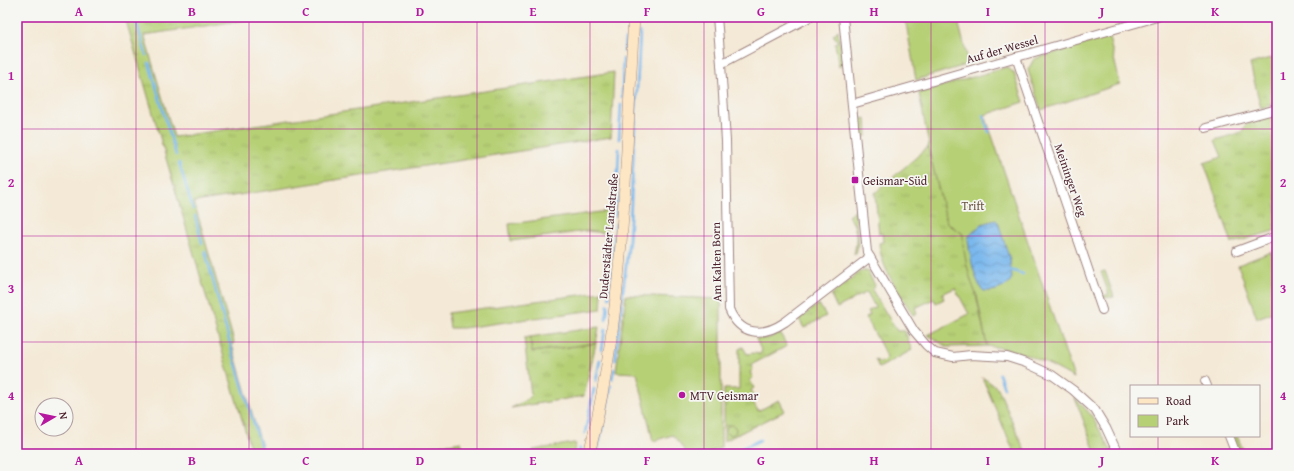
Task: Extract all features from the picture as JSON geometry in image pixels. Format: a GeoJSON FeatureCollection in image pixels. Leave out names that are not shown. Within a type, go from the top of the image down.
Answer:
{"type":"FeatureCollection","features":[{"type":"Feature","properties":{"kind":"main road","name":"Duderstädter Landstraße"},"geometry":{"type":"LineString","coordinates":[[589,454],[607,370],[620,268],[626,186],[634,17]]}},
{"type":"Feature","properties":{"kind":"street","name":"Am Kalten Born"},"geometry":{"type":"LineString","coordinates":[[717,17],[726,150],[728,301],[729,309],[735,321],[743,328],[753,331],[764,332],[773,329],[870,257]]}},
{"type":"Feature","properties":{"kind":"street"},"geometry":{"type":"LineString","coordinates":[[720,64],[810,17]]}},
{"type":"Feature","properties":{"kind":"street"},"geometry":{"type":"LineString","coordinates":[[843,17],[867,252],[914,331],[935,353],[945,356],[988,355],[1007,357],[1026,363],[1052,375],[1073,390],[1095,410],[1106,428],[1118,454]]}},
{"type":"Feature","properties":{"kind":"street","name":"Auf der Wessel"},"geometry":{"type":"LineString","coordinates":[[852,104],[1016,57],[1135,20],[1158,17]]}},
{"type":"Feature","properties":{"kind":"street","name":"Meininger Weg"},"geometry":{"type":"LineString","coordinates":[[1016,57],[1102,310]]}},
{"type":"Feature","properties":{"kind":"street"},"geometry":{"type":"LineString","coordinates":[[1206,128],[1277,109]]}},
{"type":"Feature","properties":{"kind":"street"},"geometry":{"type":"LineString","coordinates":[[1237,251],[1277,236]]}},
{"type":"Feature","properties":{"kind":"street"},"geometry":{"type":"LineString","coordinates":[[1229,437],[1236,454]]}},
{"type":"Feature","properties":{"kind":"green space"},"geometry":{"type":"Polygon","coordinates":[[[125,17],[266,17],[144,35],[174,137],[614,72],[611,137],[194,202],[234,342],[232,345],[264,454],[252,454],[125,17]]]}},
{"type":"Feature","properties":{"kind":"green space"},"geometry":{"type":"Polygon","coordinates":[[[905,17],[957,17],[969,64],[916,80],[905,17]]]}},
{"type":"Feature","properties":{"kind":"green space"},"geometry":{"type":"Polygon","coordinates":[[[838,30],[843,64],[839,67],[835,44],[838,41],[833,35],[838,30]]]}},
{"type":"Feature","properties":{"kind":"green space"},"geometry":{"type":"Polygon","coordinates":[[[1109,37],[1120,84],[1041,110],[1028,70],[1034,59],[1109,37]]]}},
{"type":"Feature","properties":{"kind":"green space"},"geometry":{"type":"Polygon","coordinates":[[[1277,56],[1277,103],[1261,108],[1250,64],[1277,56]]]}},
{"type":"Feature","properties":{"kind":"green space","name":"Trift"},"geometry":{"type":"Polygon","coordinates":[[[1007,67],[1014,73],[1024,102],[985,115],[1074,378],[1022,353],[987,346],[977,296],[967,266],[963,234],[947,223],[928,147],[929,145],[919,93],[1007,67]]]}},
{"type":"Feature","properties":{"kind":"green space"},"geometry":{"type":"Polygon","coordinates":[[[1277,115],[1277,230],[1232,243],[1204,163],[1222,157],[1215,140],[1242,132],[1246,124],[1277,115]]]}},
{"type":"Feature","properties":{"kind":"green space"},"geometry":{"type":"Polygon","coordinates":[[[866,118],[867,136],[860,137],[858,119],[866,118]]]}},
{"type":"Feature","properties":{"kind":"green space"},"geometry":{"type":"Polygon","coordinates":[[[928,147],[947,223],[963,234],[987,346],[947,347],[928,335],[969,314],[955,288],[942,294],[944,299],[936,303],[934,299],[915,308],[917,313],[913,315],[883,262],[879,243],[883,242],[882,233],[879,234],[875,193],[928,147]]]}},
{"type":"Feature","properties":{"kind":"green space"},"geometry":{"type":"Polygon","coordinates":[[[608,211],[606,233],[586,231],[511,241],[509,224],[608,211]]]}},
{"type":"Feature","properties":{"kind":"green space"},"geometry":{"type":"Polygon","coordinates":[[[855,211],[858,245],[856,254],[854,254],[856,234],[854,224],[848,216],[855,211]]]}},
{"type":"Feature","properties":{"kind":"green space"},"geometry":{"type":"Polygon","coordinates":[[[1271,252],[1277,271],[1277,311],[1257,318],[1238,265],[1271,252]]]}},
{"type":"Feature","properties":{"kind":"green space"},"geometry":{"type":"Polygon","coordinates":[[[861,271],[867,271],[875,285],[872,290],[897,331],[905,331],[912,350],[879,368],[875,359],[880,363],[887,357],[866,317],[870,315],[868,311],[875,307],[867,292],[837,308],[831,295],[861,271]]]}},
{"type":"Feature","properties":{"kind":"green space"},"geometry":{"type":"Polygon","coordinates":[[[1105,271],[1114,297],[1102,298],[1102,296],[1109,294],[1101,272],[1105,271]]]}},
{"type":"Feature","properties":{"kind":"green space"},"geometry":{"type":"Polygon","coordinates":[[[602,292],[601,309],[463,328],[450,328],[448,313],[602,292]]]}},
{"type":"Feature","properties":{"kind":"green space","name":"MTV Geismar"},"geometry":{"type":"Polygon","coordinates":[[[626,295],[721,299],[721,447],[708,454],[688,454],[673,435],[653,441],[637,373],[616,372],[626,295]]]}},
{"type":"Feature","properties":{"kind":"green space"},"geometry":{"type":"Polygon","coordinates":[[[819,304],[826,316],[804,328],[799,319],[819,304]]]}},
{"type":"Feature","properties":{"kind":"green space"},"geometry":{"type":"Polygon","coordinates":[[[599,327],[596,343],[532,352],[530,337],[599,327]]]}},
{"type":"Feature","properties":{"kind":"green space"},"geometry":{"type":"Polygon","coordinates":[[[780,333],[787,346],[751,365],[753,370],[750,372],[753,378],[750,380],[754,388],[751,390],[755,398],[752,400],[758,411],[779,400],[785,411],[724,441],[724,389],[739,389],[739,349],[743,347],[747,354],[759,354],[762,352],[756,339],[769,338],[780,333]]]}},
{"type":"Feature","properties":{"kind":"green space"},"geometry":{"type":"Polygon","coordinates":[[[530,337],[533,352],[596,343],[584,396],[511,408],[525,401],[531,395],[524,338],[530,337]]]}},
{"type":"Feature","properties":{"kind":"green space"},"geometry":{"type":"Polygon","coordinates":[[[982,377],[998,388],[1026,454],[1015,454],[982,377]]]}},
{"type":"Feature","properties":{"kind":"green space"},"geometry":{"type":"Polygon","coordinates":[[[1075,398],[1091,415],[1113,454],[1096,454],[1075,398]]]}},
{"type":"Feature","properties":{"kind":"green space"},"geometry":{"type":"Polygon","coordinates":[[[729,425],[733,425],[735,426],[735,434],[729,435],[726,432],[726,428],[729,425]]]}},
{"type":"Feature","properties":{"kind":"green space"},"geometry":{"type":"Polygon","coordinates":[[[1233,437],[1237,437],[1245,454],[1240,454],[1233,437]]]}},
{"type":"Feature","properties":{"kind":"green space"},"geometry":{"type":"Polygon","coordinates":[[[461,442],[463,453],[457,454],[384,454],[461,442]]]}},
{"type":"Feature","properties":{"kind":"green space"},"geometry":{"type":"Polygon","coordinates":[[[574,443],[576,444],[573,454],[534,454],[533,450],[574,443]]]}},
{"type":"Feature","properties":{"kind":"water"},"geometry":{"type":"Polygon","coordinates":[[[996,220],[998,222],[1010,260],[1012,278],[1004,287],[1000,289],[984,291],[975,274],[969,249],[968,237],[982,224],[996,220]]]}},
{"type":"Feature","properties":{"kind":"waterway"},"geometry":{"type":"LineString","coordinates":[[135,17],[146,55]]}},
{"type":"Feature","properties":{"kind":"waterway"},"geometry":{"type":"LineString","coordinates":[[615,360],[629,240],[640,32]]}},
{"type":"Feature","properties":{"kind":"waterway"},"geometry":{"type":"LineString","coordinates":[[624,51],[625,39]]}},
{"type":"Feature","properties":{"kind":"waterway"},"geometry":{"type":"LineString","coordinates":[[622,97],[623,59]]}},
{"type":"Feature","properties":{"kind":"waterway"},"geometry":{"type":"LineString","coordinates":[[149,63],[176,155]]}},
{"type":"Feature","properties":{"kind":"waterway"},"geometry":{"type":"LineString","coordinates":[[619,139],[621,105]]}},
{"type":"Feature","properties":{"kind":"waterway"},"geometry":{"type":"LineString","coordinates":[[983,115],[989,132]]}},
{"type":"Feature","properties":{"kind":"waterway"},"geometry":{"type":"LineString","coordinates":[[616,216],[619,149]]}},
{"type":"Feature","properties":{"kind":"waterway"},"geometry":{"type":"LineString","coordinates":[[179,163],[193,209]]}},
{"type":"Feature","properties":{"kind":"waterway"},"geometry":{"type":"LineString","coordinates":[[195,216],[202,243]]}},
{"type":"Feature","properties":{"kind":"waterway"},"geometry":{"type":"LineString","coordinates":[[613,258],[616,224]]}},
{"type":"Feature","properties":{"kind":"waterway"},"geometry":{"type":"LineString","coordinates":[[205,251],[232,351],[263,454]]}},
{"type":"Feature","properties":{"kind":"waterway"},"geometry":{"type":"LineString","coordinates":[[609,297],[612,270]]}},
{"type":"Feature","properties":{"kind":"waterway"},"geometry":{"type":"LineString","coordinates":[[1010,270],[1023,274]]}},
{"type":"Feature","properties":{"kind":"waterway"},"geometry":{"type":"LineString","coordinates":[[606,319],[608,305]]}},
{"type":"Feature","properties":{"kind":"waterway"},"geometry":{"type":"LineString","coordinates":[[602,350],[605,329]]}},
{"type":"Feature","properties":{"kind":"waterway"},"geometry":{"type":"LineString","coordinates":[[596,381],[600,360]]}},
{"type":"Feature","properties":{"kind":"waterway"},"geometry":{"type":"LineString","coordinates":[[612,379],[614,369]]}},
{"type":"Feature","properties":{"kind":"waterway"},"geometry":{"type":"LineString","coordinates":[[999,374],[1004,388]]}},
{"type":"Feature","properties":{"kind":"waterway"},"geometry":{"type":"LineString","coordinates":[[597,454],[611,386]]}},
{"type":"Feature","properties":{"kind":"waterway"},"geometry":{"type":"LineString","coordinates":[[585,433],[594,389]]}},
{"type":"Feature","properties":{"kind":"waterway"},"geometry":{"type":"LineString","coordinates":[[730,454],[760,440]]}},
{"type":"Feature","properties":{"kind":"waterway"},"geometry":{"type":"LineString","coordinates":[[579,454],[580,448]]}},
{"type":"Feature","properties":{"kind":"waterway"},"geometry":{"type":"LineString","coordinates":[[426,454],[444,451]]}},
{"type":"Feature","properties":{"kind":"place","name":"Geismar-Süd"},"geometry":{"type":"Point","coordinates":[855,180]}},
{"type":"Feature","properties":{"kind":"place","name":"MTV Geismar"},"geometry":{"type":"Point","coordinates":[682,395]}}]}
